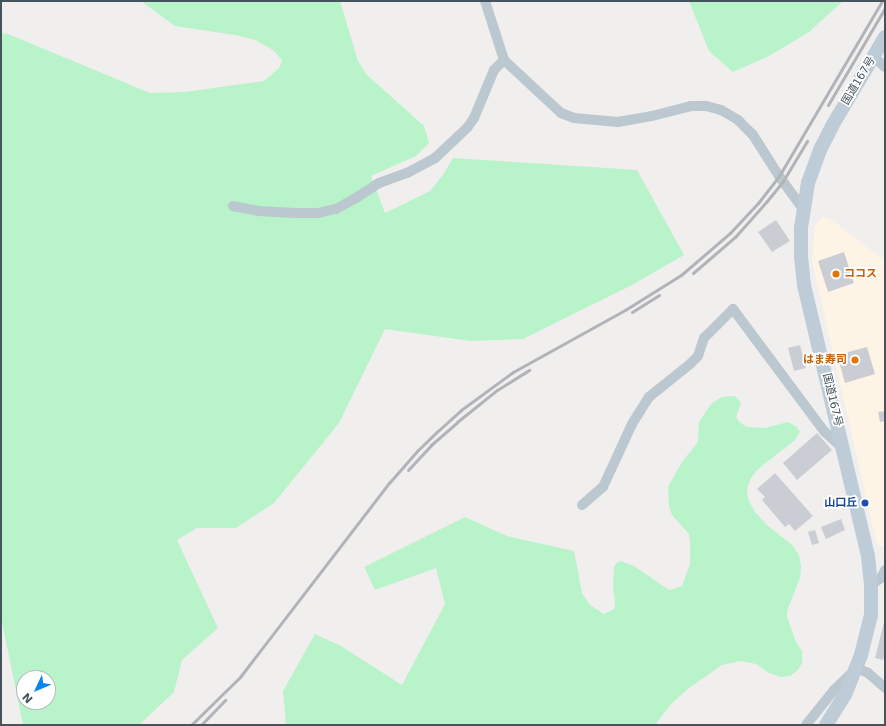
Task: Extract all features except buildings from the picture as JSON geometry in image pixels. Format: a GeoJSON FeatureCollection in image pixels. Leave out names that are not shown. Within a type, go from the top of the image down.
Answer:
{"type":"FeatureCollection","features":[{"type":"Feature","properties":{"kind":"street"},"geometry":{"type":"LineString","coordinates":[[485,1],[504,60],[561,113],[570,118],[618,122],[652,116],[691,106],[706,106],[721,110],[738,120],[753,135],[778,176],[803,208]]}},
{"type":"Feature","properties":{"kind":"street","name":"国道167号"},"geometry":{"type":"LineString","coordinates":[[826,725],[845,694],[857,668],[868,627],[872,585],[868,556],[802,271],[800,243],[803,208],[812,168],[821,148],[832,126],[885,37]]}},
{"type":"Feature","properties":{"kind":"street"},"geometry":{"type":"LineString","coordinates":[[873,56],[885,67]]}},
{"type":"Feature","properties":{"kind":"street"},"geometry":{"type":"LineString","coordinates":[[233,206],[258,211],[295,213],[318,213],[336,209],[379,183],[407,173],[435,158],[467,128],[474,118],[494,70],[504,60]]}},
{"type":"Feature","properties":{"kind":"street"},"geometry":{"type":"LineString","coordinates":[[582,505],[603,488],[632,424],[649,397],[698,356],[704,338],[733,309],[824,431],[844,450]]}},
{"type":"Feature","properties":{"kind":"street"},"geometry":{"type":"LineString","coordinates":[[872,585],[881,578],[885,570]]}},
{"type":"Feature","properties":{"kind":"street"},"geometry":{"type":"LineString","coordinates":[[806,725],[834,690],[857,668],[868,673],[885,688]]}},
{"type":"Feature","properties":{"kind":"shaded area"},"geometry":{"type":"Polygon","coordinates":[[[822,217],[832,220],[885,261],[885,547],[877,545],[812,261],[815,226],[822,217]]]}},
{"type":"Feature","properties":{"kind":"green space"},"geometry":{"type":"Polygon","coordinates":[[[141,1],[340,1],[358,61],[366,74],[424,126],[429,143],[416,156],[371,176],[385,213],[430,191],[443,175],[453,158],[637,170],[684,255],[632,285],[523,339],[471,341],[385,329],[339,423],[274,503],[236,528],[197,528],[177,540],[218,628],[182,660],[174,692],[139,725],[23,725],[20,710],[56,710],[56,670],[16,670],[16,691],[1,617],[1,33],[8,34],[150,93],[185,92],[264,81],[279,68],[282,60],[273,50],[255,40],[235,35],[175,26],[141,1]]]}},
{"type":"Feature","properties":{"kind":"green space"},"geometry":{"type":"Polygon","coordinates":[[[689,1],[843,1],[809,32],[769,56],[733,72],[709,51],[689,1]]]}},
{"type":"Feature","properties":{"kind":"green space"},"geometry":{"type":"Polygon","coordinates":[[[735,396],[741,403],[736,417],[739,422],[747,427],[765,428],[788,422],[797,427],[800,432],[795,440],[758,469],[751,478],[747,488],[748,499],[755,512],[767,525],[792,545],[799,555],[801,566],[800,578],[788,608],[787,616],[795,640],[802,651],[802,663],[798,670],[790,676],[781,677],[769,673],[756,664],[741,661],[722,665],[689,688],[670,705],[655,725],[286,725],[283,691],[315,634],[341,646],[402,685],[445,604],[436,568],[375,590],[364,567],[465,517],[507,536],[574,551],[582,593],[590,605],[604,614],[614,609],[614,567],[621,561],[634,566],[669,590],[682,586],[690,564],[690,541],[689,534],[672,515],[669,507],[668,487],[682,462],[698,442],[699,422],[711,404],[722,397],[735,396]]]}},
{"type":"Feature","properties":{"kind":"railway"},"geometry":{"type":"LineString","coordinates":[[191,725],[240,677],[389,483],[417,451],[439,430],[461,410],[513,372],[625,310],[681,275],[730,233],[758,203],[779,176],[882,1]]}},
{"type":"Feature","properties":{"kind":"railway"},"geometry":{"type":"LineString","coordinates":[[828,105],[885,8]]}},
{"type":"Feature","properties":{"kind":"railway"},"geometry":{"type":"LineString","coordinates":[[693,273],[735,237],[767,201],[783,181],[807,141]]}},
{"type":"Feature","properties":{"kind":"railway"},"geometry":{"type":"LineString","coordinates":[[632,312],[659,295]]}},
{"type":"Feature","properties":{"kind":"railway"},"geometry":{"type":"LineString","coordinates":[[408,470],[431,445],[457,422],[497,390],[529,370]]}},
{"type":"Feature","properties":{"kind":"railway"},"geometry":{"type":"LineString","coordinates":[[201,725],[225,700]]}},
{"type":"Feature","properties":{"kind":"place","name":"ココス"},"geometry":{"type":"Point","coordinates":[836,274]}},
{"type":"Feature","properties":{"kind":"place","name":"はま寿司"},"geometry":{"type":"Point","coordinates":[855,360]}},
{"type":"Feature","properties":{"kind":"place","name":"山口丘"},"geometry":{"type":"Point","coordinates":[865,503]}}]}
